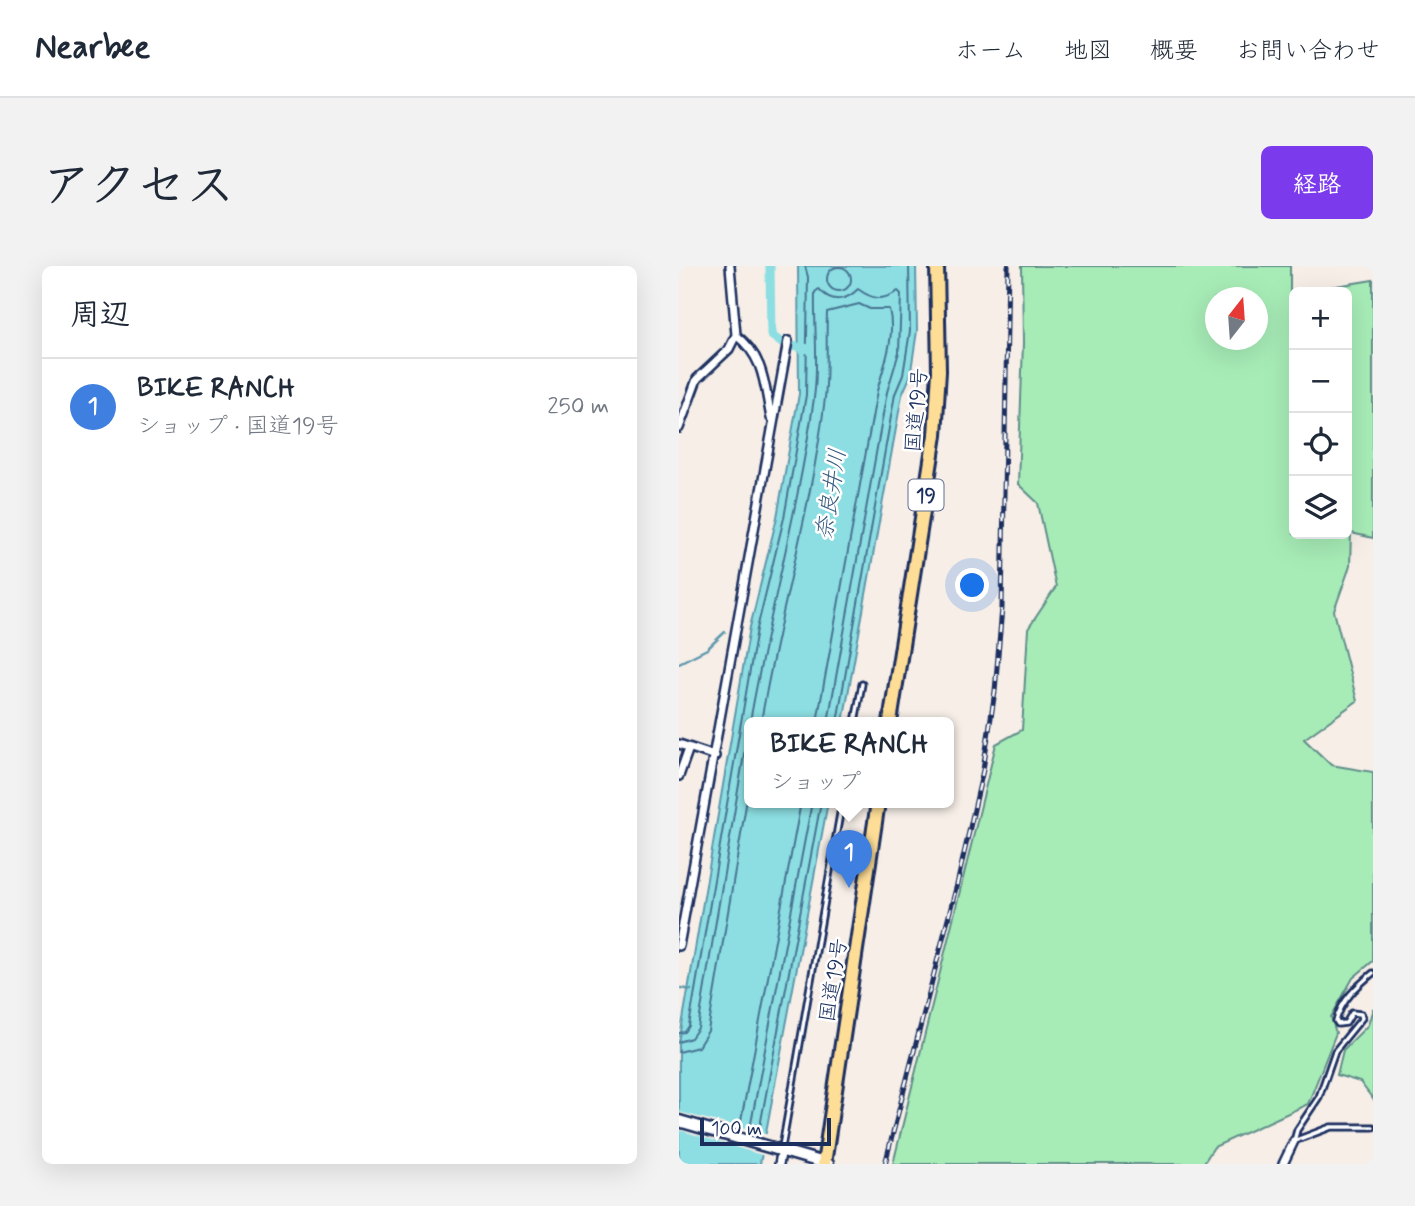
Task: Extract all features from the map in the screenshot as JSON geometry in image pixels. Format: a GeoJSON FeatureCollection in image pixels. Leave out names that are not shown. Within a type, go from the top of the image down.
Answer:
{"type":"FeatureCollection","features":[{"type":"Feature","properties":{"kind":"highway","name":"国道19号"},"geometry":{"type":"LineString","coordinates":[[888,717],[936,423],[940,371],[937,266]]}},
{"type":"Feature","properties":{"kind":"highway","name":"国道19号"},"geometry":{"type":"LineString","coordinates":[[825,1163],[878,808]]}},
{"type":"Feature","properties":{"kind":"street"},"geometry":{"type":"LineString","coordinates":[[679,428],[697,379],[729,349],[736,335],[730,266]]}},
{"type":"Feature","properties":{"kind":"street"},"geometry":{"type":"LineString","coordinates":[[736,335],[752,348],[760,365],[772,422]]}},
{"type":"Feature","properties":{"kind":"street"},"geometry":{"type":"LineString","coordinates":[[679,946],[715,757],[787,341]]}},
{"type":"Feature","properties":{"kind":"street"},"geometry":{"type":"LineString","coordinates":[[679,744],[715,757]]}},
{"type":"Feature","properties":{"kind":"street"},"geometry":{"type":"LineString","coordinates":[[679,776],[689,748]]}},
{"type":"Feature","properties":{"kind":"street"},"geometry":{"type":"LineString","coordinates":[[679,1121],[825,1163]]}},
{"type":"Feature","properties":{"kind":"street"},"geometry":{"type":"LineString","coordinates":[[1283,1164],[1294,1141]]}},
{"type":"Feature","properties":{"kind":"street"},"geometry":{"type":"LineString","coordinates":[[779,1149],[779,1164]]}},
{"type":"Feature","properties":{"kind":"lane"},"geometry":{"type":"LineString","coordinates":[[856,717],[862,684]]}},
{"type":"Feature","properties":{"kind":"lane"},"geometry":{"type":"LineString","coordinates":[[779,1149],[841,808]]}},
{"type":"Feature","properties":{"kind":"lane"},"geometry":{"type":"LineString","coordinates":[[1294,1141],[1319,1097],[1335,1051],[1362,1017],[1361,1014],[1352,1013],[1346,1023],[1338,1024],[1338,1012],[1355,988],[1373,973]]}},
{"type":"Feature","properties":{"kind":"lane"},"geometry":{"type":"LineString","coordinates":[[1294,1141],[1331,1127],[1373,1127]]}},
{"type":"Feature","properties":{"kind":"green space"},"geometry":{"type":"Polygon","coordinates":[[[1022,266],[1290,266],[1289,539],[1351,539],[1350,566],[1334,611],[1357,701],[1304,739],[1331,765],[1373,772],[1373,961],[1353,978],[1331,1017],[1336,1033],[1308,1104],[1214,1147],[1203,1164],[893,1164],[996,744],[1022,730],[1028,629],[1056,587],[1038,503],[1018,484],[1023,343],[1022,266]]]}},
{"type":"Feature","properties":{"kind":"green space"},"geometry":{"type":"Polygon","coordinates":[[[1373,280],[1373,538],[1352,533],[1352,287],[1330,287],[1373,280]]]}},
{"type":"Feature","properties":{"kind":"green space"},"geometry":{"type":"Polygon","coordinates":[[[1373,1008],[1373,1099],[1360,1082],[1337,1075],[1343,1050],[1368,1025],[1373,1008]]]}},
{"type":"Feature","properties":{"kind":"water","name":"奈良井川"},"geometry":{"type":"Polygon","coordinates":[[[798,266],[916,266],[917,331],[910,377],[902,395],[844,717],[744,717],[744,808],[827,808],[760,1164],[679,1164],[679,1043],[750,627],[777,517],[799,394],[798,266]]]}},
{"type":"Feature","properties":{"kind":"pier"},"geometry":{"type":"Polygon","coordinates":[[[679,1112],[769,1135],[765,1156],[679,1130],[679,1112]]]}},
{"type":"Feature","properties":{"kind":"waterway"},"geometry":{"type":"LineString","coordinates":[[770,266],[771,335],[783,344]]}},
{"type":"Feature","properties":{"kind":"waterway"},"geometry":{"type":"LineString","coordinates":[[792,346],[809,349]]}},
{"type":"Feature","properties":{"kind":"waterway"},"geometry":{"type":"LineString","coordinates":[[679,663],[707,649],[725,632]]}},
{"type":"Feature","properties":{"kind":"waterway"},"geometry":{"type":"LineString","coordinates":[[681,988],[691,990]]}},
{"type":"Feature","properties":{"kind":"railway"},"geometry":{"type":"LineString","coordinates":[[885,1164],[958,880],[983,770],[995,691],[1002,608],[1008,266]]}},
{"type":"Feature","properties":{"kind":"place","name":"BIKE RANCH"},"geometry":{"type":"Point","coordinates":[849,888]}}]}
